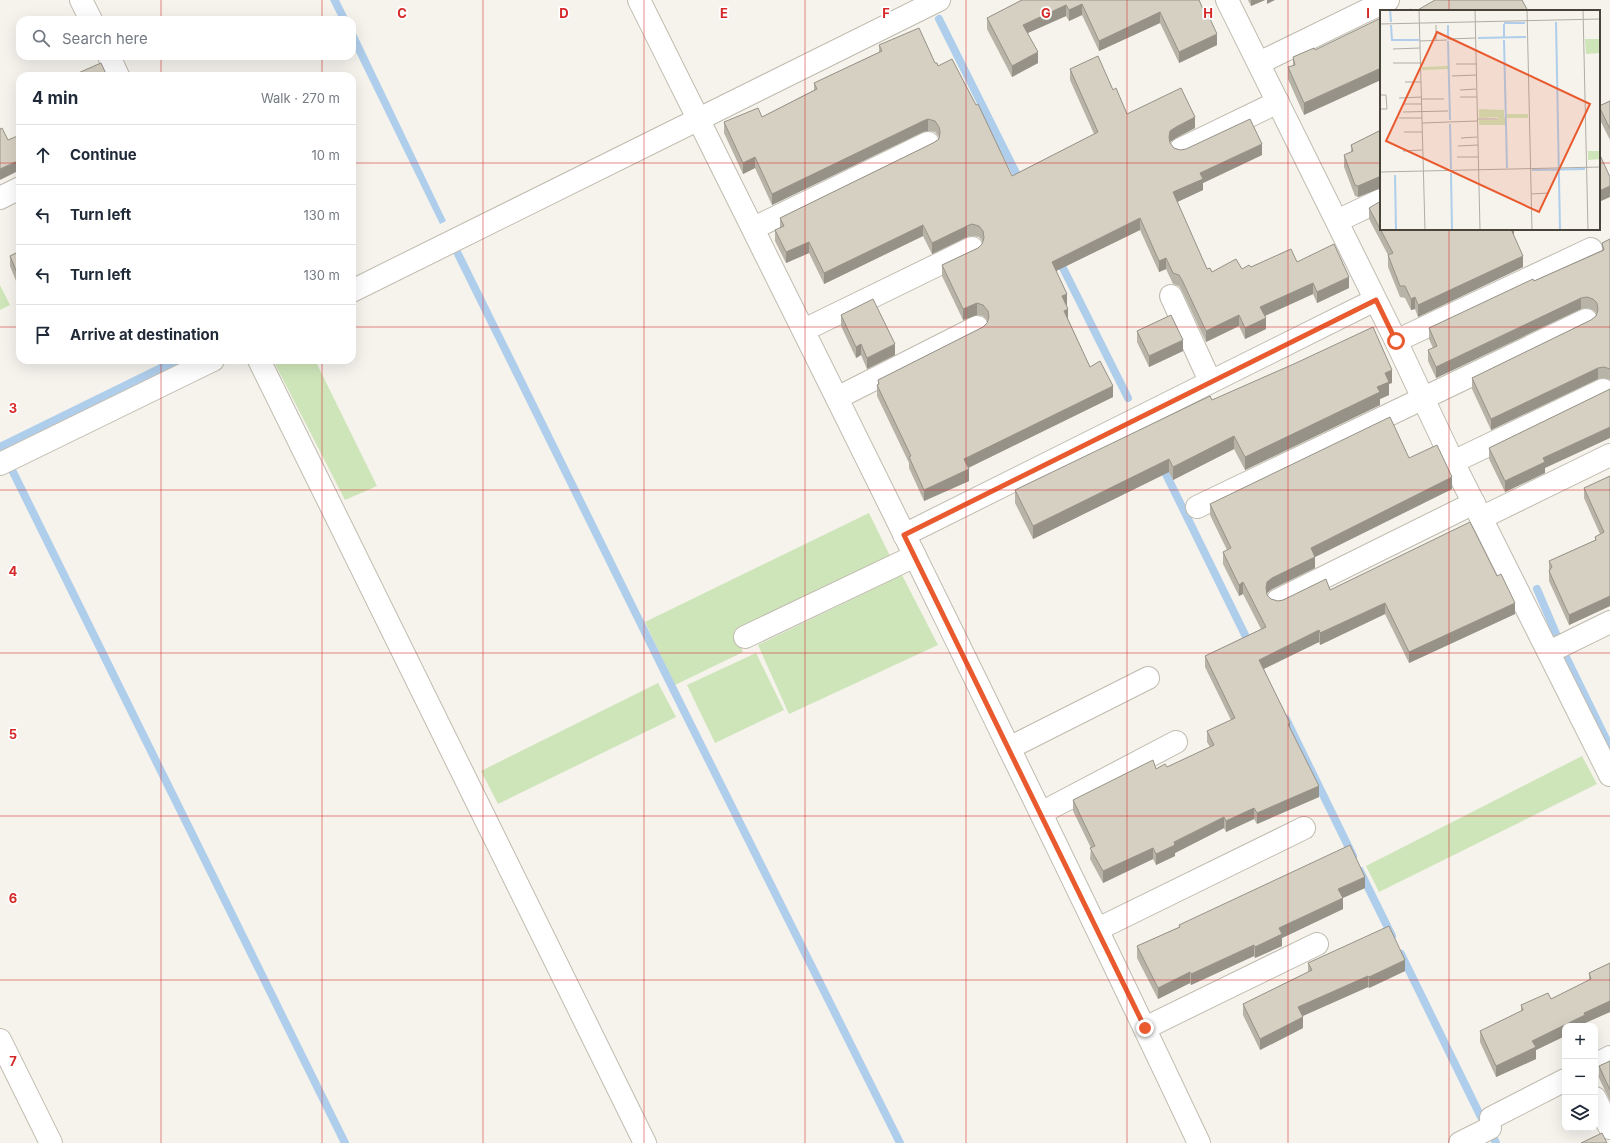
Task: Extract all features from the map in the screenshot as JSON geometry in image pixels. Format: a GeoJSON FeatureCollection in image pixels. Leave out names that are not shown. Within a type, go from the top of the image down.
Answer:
{"type":"FeatureCollection","features":[{"type":"Feature","properties":{"kind":"street"},"geometry":{"type":"LineString","coordinates":[[81,0],[89,16]]}},
{"type":"Feature","properties":{"kind":"street"},"geometry":{"type":"LineString","coordinates":[[639,0],[698,120],[754,228],[1098,929],[1199,1143]]}},
{"type":"Feature","properties":{"kind":"street"},"geometry":{"type":"LineString","coordinates":[[356,289],[939,0]]}},
{"type":"Feature","properties":{"kind":"street"},"geometry":{"type":"LineString","coordinates":[[1227,0],[1396,341],[1452,462],[1610,775]]}},
{"type":"Feature","properties":{"kind":"street"},"geometry":{"type":"LineString","coordinates":[[1259,63],[1388,0]]}},
{"type":"Feature","properties":{"kind":"street"},"geometry":{"type":"LineString","coordinates":[[111,60],[116,72]]}},
{"type":"Feature","properties":{"kind":"street"},"geometry":{"type":"LineString","coordinates":[[1181,149],[1278,102]]}},
{"type":"Feature","properties":{"kind":"street"},"geometry":{"type":"LineString","coordinates":[[754,228],[928,144]]}},
{"type":"Feature","properties":{"kind":"street"},"geometry":{"type":"LineString","coordinates":[[0,198],[16,190]]}},
{"type":"Feature","properties":{"kind":"street"},"geometry":{"type":"LineString","coordinates":[[1337,221],[1380,200]]}},
{"type":"Feature","properties":{"kind":"street"},"geometry":{"type":"LineString","coordinates":[[804,330],[972,248]]}},
{"type":"Feature","properties":{"kind":"street"},"geometry":{"type":"LineString","coordinates":[[1396,341],[1591,248]]}},
{"type":"Feature","properties":{"kind":"street"},"geometry":{"type":"LineString","coordinates":[[1171,296],[1210,381]]}},
{"type":"Feature","properties":{"kind":"street"},"geometry":{"type":"LineString","coordinates":[[904,535],[1210,381],[1376,300]]}},
{"type":"Feature","properties":{"kind":"street"},"geometry":{"type":"LineString","coordinates":[[1197,507],[1586,320]]}},
{"type":"Feature","properties":{"kind":"street"},"geometry":{"type":"LineString","coordinates":[[837,398],[976,327]]}},
{"type":"Feature","properties":{"kind":"street"},"geometry":{"type":"LineString","coordinates":[[0,464],[205,364]]}},
{"type":"Feature","properties":{"kind":"street"},"geometry":{"type":"LineString","coordinates":[[261,364],[645,1143]]}},
{"type":"Feature","properties":{"kind":"street"},"geometry":{"type":"LineString","coordinates":[[1452,462],[1603,390]]}},
{"type":"Feature","properties":{"kind":"street"},"geometry":{"type":"LineString","coordinates":[[1278,600],[1478,511],[1610,455]]}},
{"type":"Feature","properties":{"kind":"street"},"geometry":{"type":"LineString","coordinates":[[745,637],[915,556]]}},
{"type":"Feature","properties":{"kind":"street"},"geometry":{"type":"LineString","coordinates":[[1549,652],[1610,622]]}},
{"type":"Feature","properties":{"kind":"street"},"geometry":{"type":"LineString","coordinates":[[1009,748],[1148,678]]}},
{"type":"Feature","properties":{"kind":"street"},"geometry":{"type":"LineString","coordinates":[[1041,813],[1176,742]]}},
{"type":"Feature","properties":{"kind":"street"},"geometry":{"type":"LineString","coordinates":[[1098,929],[1304,828]]}},
{"type":"Feature","properties":{"kind":"street"},"geometry":{"type":"LineString","coordinates":[[1145,1028],[1317,944]]}},
{"type":"Feature","properties":{"kind":"street"},"geometry":{"type":"LineString","coordinates":[[0,1040],[51,1143]]}},
{"type":"Feature","properties":{"kind":"street"},"geometry":{"type":"LineString","coordinates":[[1598,1063],[1610,1057]]}},
{"type":"Feature","properties":{"kind":"street"},"geometry":{"type":"LineString","coordinates":[[1460,1143],[1562,1082]]}},
{"type":"Feature","properties":{"kind":"street"},"geometry":{"type":"LineString","coordinates":[[1598,1104],[1610,1128]]}},
{"type":"Feature","properties":{"kind":"green space"},"geometry":{"type":"Polygon","coordinates":[[[0,285],[10,305],[0,310],[0,285]]]}},
{"type":"Feature","properties":{"kind":"green space"},"geometry":{"type":"Polygon","coordinates":[[[275,364],[317,364],[377,486],[345,500],[275,364]]]}},
{"type":"Feature","properties":{"kind":"green space"},"geometry":{"type":"Polygon","coordinates":[[[869,513],[891,558],[734,631],[743,652],[675,685],[645,622],[869,513]]]}},
{"type":"Feature","properties":{"kind":"green space"},"geometry":{"type":"Polygon","coordinates":[[[902,575],[938,645],[789,714],[758,645],[902,575]]]}},
{"type":"Feature","properties":{"kind":"green space"},"geometry":{"type":"Polygon","coordinates":[[[756,653],[784,710],[715,743],[687,685],[756,653]]]}},
{"type":"Feature","properties":{"kind":"green space"},"geometry":{"type":"Polygon","coordinates":[[[658,683],[676,717],[498,804],[481,771],[658,683]]]}},
{"type":"Feature","properties":{"kind":"green space"},"geometry":{"type":"Polygon","coordinates":[[[1582,756],[1597,784],[1379,892],[1366,866],[1582,756]]]}},
{"type":"Feature","properties":{"kind":"water"},"geometry":{"type":"Polygon","coordinates":[[[330,0],[339,0],[347,16],[338,16],[330,0]]]}},
{"type":"Feature","properties":{"kind":"water"},"geometry":{"type":"Polygon","coordinates":[[[356,33],[446,221],[440,224],[356,52],[356,33]]]}},
{"type":"Feature","properties":{"kind":"building"},"geometry":{"type":"Polygon","coordinates":[[[1022,0],[1199,0],[1203,9],[1205,8],[1217,34],[1179,52],[1160,12],[1099,41],[1082,4],[1069,10],[1066,5],[1023,25],[1038,52],[1012,66],[987,18],[1022,0]]]}},
{"type":"Feature","properties":{"kind":"building"},"geometry":{"type":"Polygon","coordinates":[[[1435,0],[1522,0],[1527,10],[1418,10],[1435,0]]]}},
{"type":"Feature","properties":{"kind":"building"},"geometry":{"type":"Polygon","coordinates":[[[1380,18],[1380,68],[1304,103],[1288,67],[1295,65],[1293,57],[1314,48],[1315,50],[1380,18]]]}},
{"type":"Feature","properties":{"kind":"building"},"geometry":{"type":"Polygon","coordinates":[[[919,28],[935,63],[937,63],[938,66],[952,59],[976,105],[978,104],[1012,176],[1098,132],[1070,69],[1098,56],[1113,90],[1116,88],[1127,114],[1181,88],[1195,117],[1170,131],[1170,143],[1174,148],[1180,150],[1186,149],[1250,119],[1262,144],[1200,173],[1203,179],[1173,192],[1207,269],[1210,268],[1212,272],[1236,259],[1242,269],[1249,265],[1251,267],[1291,249],[1297,262],[1334,244],[1349,277],[1317,292],[1313,283],[1260,307],[1266,318],[1245,328],[1239,315],[1206,331],[1179,275],[1173,273],[1166,258],[1159,261],[1140,218],[1052,262],[1067,294],[1062,296],[1068,309],[1064,311],[1090,367],[1100,361],[1113,386],[964,459],[969,469],[924,490],[909,457],[911,456],[877,385],[879,384],[878,380],[983,327],[987,323],[989,317],[988,311],[983,305],[977,303],[963,309],[942,265],[978,248],[982,244],[984,238],[983,231],[979,226],[972,224],[932,243],[923,225],[824,273],[809,242],[786,252],[775,230],[784,226],[780,218],[933,143],[939,139],[939,127],[935,121],[928,119],[923,121],[772,194],[755,157],[743,163],[724,122],[758,108],[762,117],[817,89],[814,83],[882,51],[879,45],[919,28]]]}},
{"type":"Feature","properties":{"kind":"building"},"geometry":{"type":"Polygon","coordinates":[[[101,63],[105,72],[81,72],[101,63]]]}},
{"type":"Feature","properties":{"kind":"building"},"geometry":{"type":"Polygon","coordinates":[[[1610,101],[1610,129],[1600,108],[1600,106],[1610,101]]]}},
{"type":"Feature","properties":{"kind":"building"},"geometry":{"type":"Polygon","coordinates":[[[2,128],[8,140],[16,137],[16,162],[0,169],[0,129],[2,128]]]}},
{"type":"Feature","properties":{"kind":"building"},"geometry":{"type":"Polygon","coordinates":[[[1380,130],[1380,176],[1358,186],[1355,185],[1344,155],[1353,151],[1351,145],[1380,130]]]}},
{"type":"Feature","properties":{"kind":"building"},"geometry":{"type":"Polygon","coordinates":[[[1600,155],[1610,177],[1610,186],[1600,191],[1600,155]]]}},
{"type":"Feature","properties":{"kind":"building"},"geometry":{"type":"Polygon","coordinates":[[[1380,202],[1380,229],[1369,208],[1380,202]]]}},
{"type":"Feature","properties":{"kind":"building"},"geometry":{"type":"Polygon","coordinates":[[[1381,230],[1511,230],[1523,256],[1418,305],[1415,297],[1411,299],[1405,286],[1400,286],[1388,255],[1393,253],[1381,230]]]}},
{"type":"Feature","properties":{"kind":"building"},"geometry":{"type":"Polygon","coordinates":[[[1610,239],[1610,369],[1604,367],[1598,368],[1491,419],[1472,378],[1591,320],[1596,316],[1598,310],[1597,303],[1593,299],[1587,297],[1581,298],[1436,367],[1428,350],[1437,346],[1429,328],[1533,279],[1534,281],[1604,250],[1602,243],[1610,239]]]}},
{"type":"Feature","properties":{"kind":"building"},"geometry":{"type":"Polygon","coordinates":[[[16,253],[16,270],[10,256],[16,253]]]}},
{"type":"Feature","properties":{"kind":"building"},"geometry":{"type":"Polygon","coordinates":[[[873,299],[895,344],[867,358],[861,344],[856,347],[841,315],[873,299]]]}},
{"type":"Feature","properties":{"kind":"building"},"geometry":{"type":"Polygon","coordinates":[[[1171,315],[1183,340],[1149,356],[1137,331],[1171,315]]]}},
{"type":"Feature","properties":{"kind":"building"},"geometry":{"type":"Polygon","coordinates":[[[1373,327],[1392,370],[1385,373],[1389,382],[1377,387],[1380,392],[1245,457],[1234,436],[1173,467],[1169,459],[1033,526],[1015,490],[1210,396],[1212,400],[1373,327]]]}},
{"type":"Feature","properties":{"kind":"building"},"geometry":{"type":"Polygon","coordinates":[[[1610,389],[1610,427],[1543,458],[1545,462],[1505,481],[1489,448],[1610,389]]]}},
{"type":"Feature","properties":{"kind":"building"},"geometry":{"type":"Polygon","coordinates":[[[1390,417],[1409,458],[1437,445],[1452,477],[1311,548],[1315,557],[1272,578],[1267,582],[1267,595],[1271,599],[1278,601],[1283,600],[1326,579],[1330,590],[1470,522],[1497,576],[1501,574],[1515,603],[1409,652],[1385,603],[1320,633],[1319,630],[1259,660],[1290,723],[1288,724],[1319,786],[1257,813],[1254,808],[1226,821],[1224,817],[1174,842],[1175,845],[1156,854],[1153,848],[1103,871],[1090,848],[1095,846],[1073,800],[1153,760],[1156,769],[1165,764],[1167,767],[1214,745],[1207,731],[1235,718],[1205,656],[1266,627],[1243,582],[1239,585],[1223,552],[1231,548],[1210,504],[1390,417]]]}},
{"type":"Feature","properties":{"kind":"building"},"geometry":{"type":"Polygon","coordinates":[[[1610,476],[1610,596],[1569,615],[1549,571],[1552,567],[1549,561],[1596,540],[1595,537],[1604,532],[1584,488],[1610,476]]]}},
{"type":"Feature","properties":{"kind":"building"},"geometry":{"type":"Polygon","coordinates":[[[1350,845],[1365,877],[1338,889],[1343,898],[1279,928],[1282,934],[1191,974],[1190,972],[1158,988],[1137,946],[1180,927],[1179,925],[1350,845]]]}},
{"type":"Feature","properties":{"kind":"building"},"geometry":{"type":"Polygon","coordinates":[[[1389,926],[1405,960],[1298,1007],[1303,1017],[1260,1039],[1243,1004],[1312,970],[1308,963],[1389,926]]]}},
{"type":"Feature","properties":{"kind":"building"},"geometry":{"type":"Polygon","coordinates":[[[1610,963],[1610,1001],[1584,1013],[1585,1015],[1569,1023],[1562,1023],[1562,1026],[1532,1041],[1536,1047],[1496,1066],[1480,1031],[1523,1010],[1521,1005],[1548,993],[1551,999],[1591,979],[1589,973],[1610,963]]]}},
{"type":"Feature","properties":{"kind":"building"},"geometry":{"type":"Polygon","coordinates":[[[1610,1061],[1610,1090],[1599,1066],[1610,1061]]]}},
{"type":"Feature","properties":{"kind":"building"},"geometry":{"type":"Polygon","coordinates":[[[1602,1133],[1607,1143],[1581,1143],[1602,1133]]]}},
{"type":"Feature","properties":{"kind":"waterway"},"geometry":{"type":"LineString","coordinates":[[939,19],[1021,183]]}},
{"type":"Feature","properties":{"kind":"waterway"},"geometry":{"type":"LineString","coordinates":[[458,254],[900,1143]]}},
{"type":"Feature","properties":{"kind":"waterway"},"geometry":{"type":"LineString","coordinates":[[1058,258],[1128,398]]}},
{"type":"Feature","properties":{"kind":"waterway"},"geometry":{"type":"LineString","coordinates":[[0,447],[169,364]]}},
{"type":"Feature","properties":{"kind":"waterway"},"geometry":{"type":"LineString","coordinates":[[0,449],[13,472],[345,1143]]}},
{"type":"Feature","properties":{"kind":"waterway"},"geometry":{"type":"LineString","coordinates":[[1161,464],[1250,645]]}},
{"type":"Feature","properties":{"kind":"waterway"},"geometry":{"type":"LineString","coordinates":[[1537,589],[1566,657],[1610,747]]}},
{"type":"Feature","properties":{"kind":"waterway"},"geometry":{"type":"LineString","coordinates":[[1286,719],[1353,856]]}},
{"type":"Feature","properties":{"kind":"waterway"},"geometry":{"type":"LineString","coordinates":[[1360,871],[1392,936]]}},
{"type":"Feature","properties":{"kind":"waterway"},"geometry":{"type":"LineString","coordinates":[[1401,954],[1481,1117]]}},
{"type":"Feature","properties":{"kind":"waterway"},"geometry":{"type":"LineString","coordinates":[[1491,1132],[1496,1143]]}},
{"type":"Feature","properties":{"kind":"route"},"geometry":{"type":"LineString","coordinates":[[1145,1028],[1098,929],[904,535],[1210,381],[1376,300],[1396,341]]}}]}
